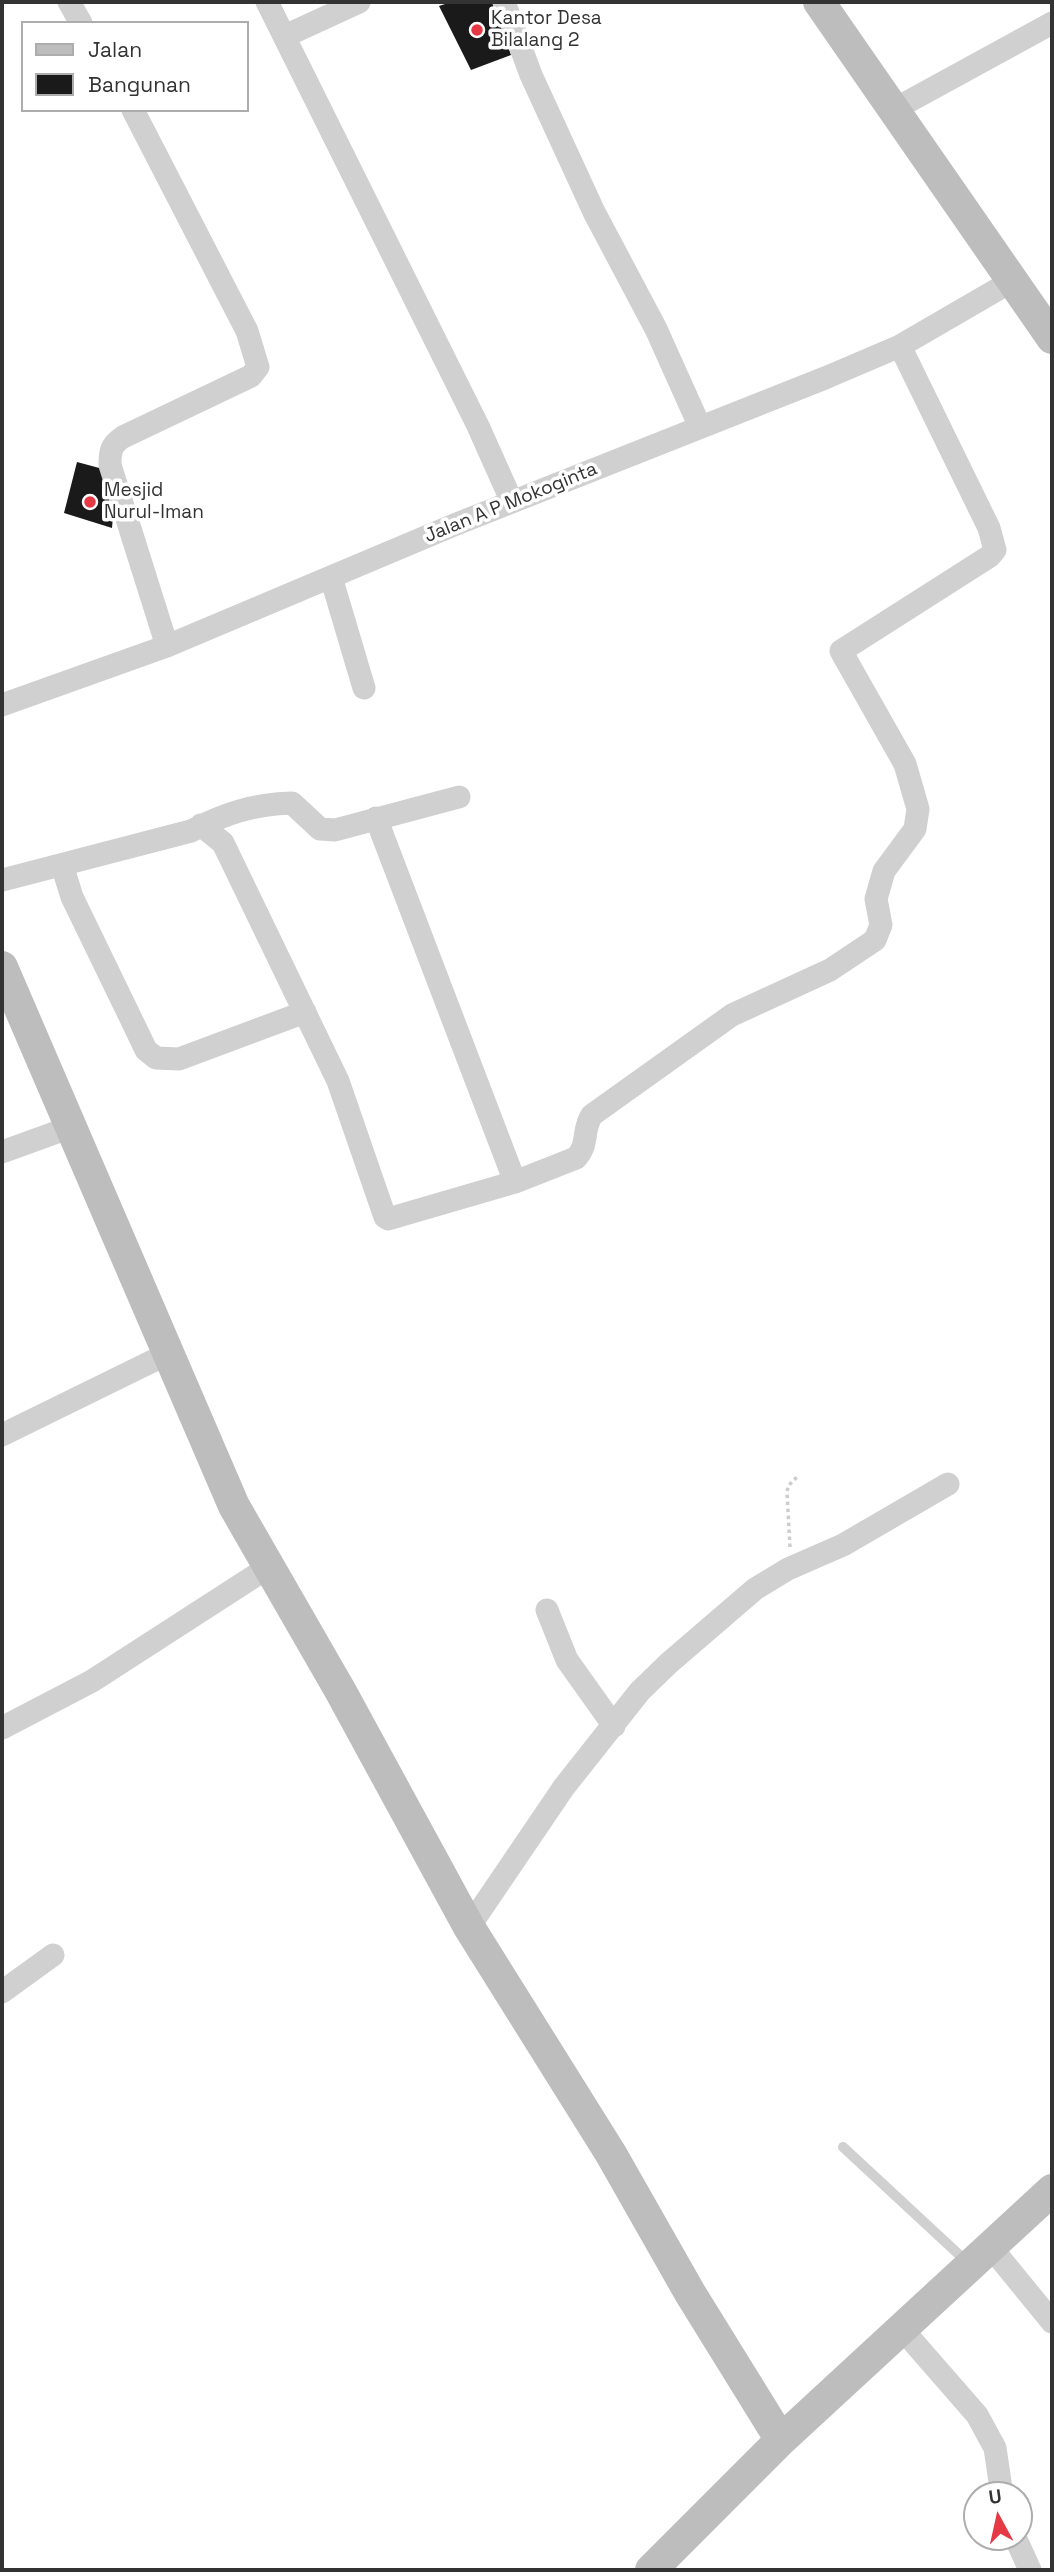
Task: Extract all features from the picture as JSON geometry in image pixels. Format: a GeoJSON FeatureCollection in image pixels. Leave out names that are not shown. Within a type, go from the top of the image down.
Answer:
{"type":"FeatureCollection","features":[{"type":"Feature","properties":{"kind":"street"},"geometry":{"type":"LineString","coordinates":[[69,2],[80,21]]}},
{"type":"Feature","properties":{"kind":"street"},"geometry":{"type":"LineString","coordinates":[[267,2],[478,425],[512,502]]}},
{"type":"Feature","properties":{"kind":"street"},"geometry":{"type":"LineString","coordinates":[[285,36],[359,2]]}},
{"type":"Feature","properties":{"kind":"street"},"geometry":{"type":"LineString","coordinates":[[503,2],[531,75],[588,200],[656,330],[700,427]]}},
{"type":"Feature","properties":{"kind":"street"},"geometry":{"type":"LineString","coordinates":[[819,2],[1052,338]]}},
{"type":"Feature","properties":{"kind":"street"},"geometry":{"type":"LineString","coordinates":[[893,110],[1052,23]]}},
{"type":"Feature","properties":{"kind":"street"},"geometry":{"type":"LineString","coordinates":[[134,112],[247,331],[258,368],[251,376],[122,437],[110,451],[110,465],[167,646]]}},
{"type":"Feature","properties":{"kind":"street","name":"Jalan A P Mokoginta"},"geometry":{"type":"LineString","coordinates":[[2,705],[167,646],[512,502],[900,346],[1012,281]]}},
{"type":"Feature","properties":{"kind":"street"},"geometry":{"type":"LineString","coordinates":[[201,825],[218,836],[223,843],[305,1012],[340,1087],[385,1217],[388,1219],[515,1182],[576,1158],[583,1150],[586,1122],[592,1115],[732,1015],[830,970],[875,940],[879,931],[878,889],[884,871],[918,822],[917,800],[899,752],[841,650],[990,556],[995,550],[989,528],[900,346]]}},
{"type":"Feature","properties":{"kind":"street"},"geometry":{"type":"LineString","coordinates":[[331,577],[365,688]]}},
{"type":"Feature","properties":{"kind":"street"},"geometry":{"type":"LineString","coordinates":[[2,880],[201,825],[213,817],[284,803],[296,806],[320,829],[335,830],[459,797]]}},
{"type":"Feature","properties":{"kind":"street"},"geometry":{"type":"LineString","coordinates":[[376,818],[515,1182]]}},
{"type":"Feature","properties":{"kind":"street"},"geometry":{"type":"LineString","coordinates":[[62,865],[72,897],[146,1050],[156,1058],[179,1059],[305,1012]]}},
{"type":"Feature","properties":{"kind":"street"},"geometry":{"type":"LineString","coordinates":[[2,967],[234,1506],[267,1568],[341,1692],[469,1927],[611,2154],[690,2293],[781,2440]]}},
{"type":"Feature","properties":{"kind":"street"},"geometry":{"type":"LineString","coordinates":[[2,1152],[71,1127]]}},
{"type":"Feature","properties":{"kind":"street"},"geometry":{"type":"LineString","coordinates":[[2,1435],[167,1354]]}},
{"type":"Feature","properties":{"kind":"street"},"geometry":{"type":"LineString","coordinates":[[469,1927],[551,1804],[640,1691],[669,1663],[755,1589],[788,1569],[843,1545],[948,1484]]}},
{"type":"Feature","properties":{"kind":"street"},"geometry":{"type":"LineString","coordinates":[[2,1728],[92,1681],[267,1568]]}},
{"type":"Feature","properties":{"kind":"street"},"geometry":{"type":"LineString","coordinates":[[547,1610],[567,1660],[614,1726]]}},
{"type":"Feature","properties":{"kind":"street"},"geometry":{"type":"LineString","coordinates":[[2,1992],[53,1955]]}},
{"type":"Feature","properties":{"kind":"street"},"geometry":{"type":"LineString","coordinates":[[651,2570],[781,2440],[1052,2190]]}},
{"type":"Feature","properties":{"kind":"street"},"geometry":{"type":"LineString","coordinates":[[980,2255],[1052,2322]]}},
{"type":"Feature","properties":{"kind":"street"},"geometry":{"type":"LineString","coordinates":[[902,2329],[977,2415],[995,2448],[1000,2481]]}},
{"type":"Feature","properties":{"kind":"street"},"geometry":{"type":"LineString","coordinates":[[1021,2551],[1030,2570]]}},
{"type":"Feature","properties":{"kind":"lane"},"geometry":{"type":"LineString","coordinates":[[843,2147],[980,2255]]}},
{"type":"Feature","properties":{"kind":"path"},"geometry":{"type":"LineString","coordinates":[[788,1569],[790,1525],[787,1493],[788,1486],[798,1476]]}},
{"type":"Feature","properties":{"kind":"building","name":"Kantor Desa Bilalang 2"},"geometry":{"type":"Polygon","coordinates":[[[451,2],[492,2],[511,55],[471,70],[439,6],[451,2]]]}},
{"type":"Feature","properties":{"kind":"building","name":"Mesjid Nurul-Iman"},"geometry":{"type":"Polygon","coordinates":[[[77,462],[103,469],[115,492],[112,528],[64,513],[77,462]]]}},
{"type":"Feature","properties":{"kind":"place","name":"Kantor Desa Bilalang 2"},"geometry":{"type":"Point","coordinates":[477,30]}},
{"type":"Feature","properties":{"kind":"place","name":"Mesjid Nurul-Iman"},"geometry":{"type":"Point","coordinates":[90,502]}}]}
